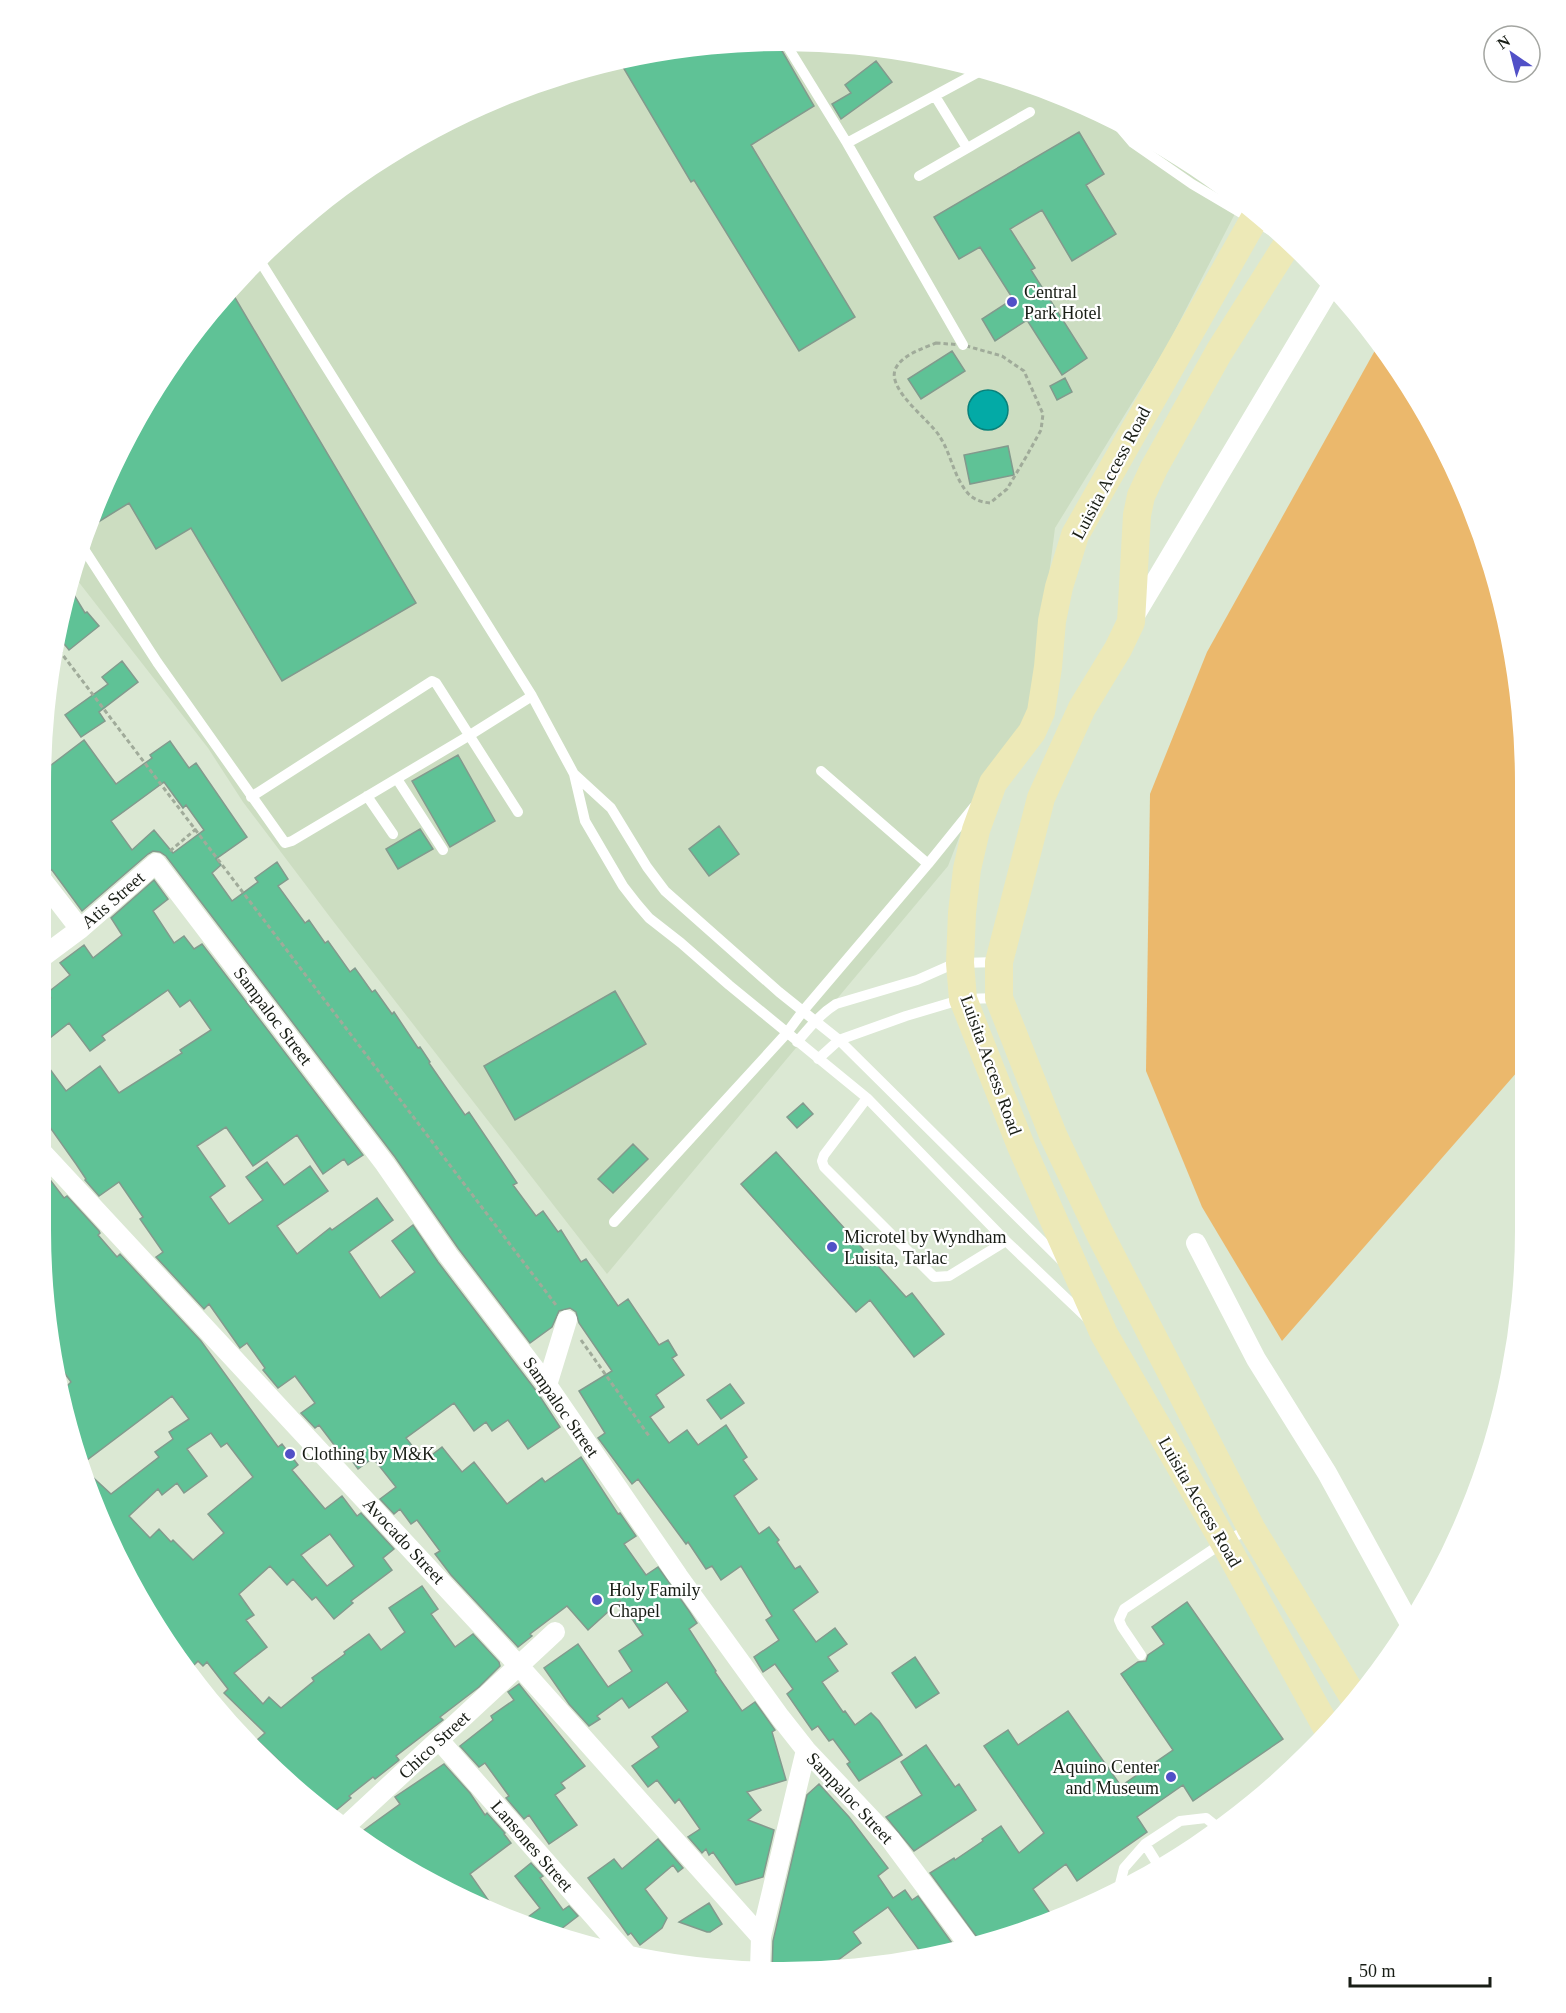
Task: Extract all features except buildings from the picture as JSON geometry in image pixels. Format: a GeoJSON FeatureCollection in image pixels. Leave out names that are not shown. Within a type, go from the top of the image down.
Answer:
{"type":"FeatureCollection","features":[{"type":"Feature","properties":{"kind":"main road","name":"Luisita Access Road"},"geometry":{"type":"LineString","coordinates":[[1253,222],[1075,535],[1059,587],[1052,621],[1041,712],[1032,732],[993,783],[976,830],[967,869],[960,963],[963,999],[1021,1146],[1104,1334],[1224,1542],[1324,1723]]}},
{"type":"Feature","properties":{"kind":"main road","name":"Luisita Access Road"},"geometry":{"type":"LineString","coordinates":[[1284,249],[1219,352],[1154,468],[1141,496],[1137,515],[1131,622],[1118,649],[1082,708],[1041,798],[999,962],[999,998],[1053,1136],[1100,1234],[1251,1528],[1350,1692]]}},
{"type":"Feature","properties":{"kind":"street"},"geometry":{"type":"LineString","coordinates":[[1131,622],[1327,293]]}},
{"type":"Feature","properties":{"kind":"street","name":"Atis Street"},"geometry":{"type":"LineString","coordinates":[[51,951],[80,929],[156,863]]}},
{"type":"Feature","properties":{"kind":"street","name":"Sampaloc Street"},"geometry":{"type":"LineString","coordinates":[[156,863],[385,1164],[448,1255],[547,1385],[678,1576],[780,1717],[806,1750],[890,1839],[964,1939]]}},
{"type":"Feature","properties":{"kind":"street"},"geometry":{"type":"LineString","coordinates":[[51,892],[80,929]]}},
{"type":"Feature","properties":{"kind":"street","name":"Avocado Street"},"geometry":{"type":"LineString","coordinates":[[51,1162],[519,1666],[761,1937]]}},
{"type":"Feature","properties":{"kind":"street"},"geometry":{"type":"LineString","coordinates":[[1196,1243],[1256,1359],[1327,1473],[1405,1615]]}},
{"type":"Feature","properties":{"kind":"street"},"geometry":{"type":"LineString","coordinates":[[547,1385],[567,1320]]}},
{"type":"Feature","properties":{"kind":"street","name":"Chico Street"},"geometry":{"type":"LineString","coordinates":[[351,1821],[555,1632]]}},
{"type":"Feature","properties":{"kind":"street","name":"Lansones Street"},"geometry":{"type":"LineString","coordinates":[[439,1740],[617,1942]]}},
{"type":"Feature","properties":{"kind":"street"},"geometry":{"type":"LineString","coordinates":[[760,1961],[761,1937],[806,1750]]}},
{"type":"Feature","properties":{"kind":"lane"},"geometry":{"type":"LineString","coordinates":[[791,51],[847,143],[963,345]]}},
{"type":"Feature","properties":{"kind":"lane"},"geometry":{"type":"LineString","coordinates":[[847,143],[972,76]]}},
{"type":"Feature","properties":{"kind":"lane"},"geometry":{"type":"LineString","coordinates":[[935,96],[967,148]]}},
{"type":"Feature","properties":{"kind":"lane"},"geometry":{"type":"LineString","coordinates":[[919,176],[1030,112]]}},
{"type":"Feature","properties":{"kind":"lane"},"geometry":{"type":"LineString","coordinates":[[1127,137],[1132,143],[1230,203]]}},
{"type":"Feature","properties":{"kind":"lane"},"geometry":{"type":"LineString","coordinates":[[264,267],[532,696],[574,774],[585,821],[623,886],[637,904],[649,918],[786,1034],[867,1098],[1006,1241],[1104,1334]]}},
{"type":"Feature","properties":{"kind":"lane"},"geometry":{"type":"LineString","coordinates":[[88,555],[157,662],[285,843],[397,779],[532,696]]}},
{"type":"Feature","properties":{"kind":"lane"},"geometry":{"type":"LineString","coordinates":[[251,797],[429,682],[436,683],[518,812]]}},
{"type":"Feature","properties":{"kind":"lane"},"geometry":{"type":"LineString","coordinates":[[821,771],[928,864]]}},
{"type":"Feature","properties":{"kind":"lane"},"geometry":{"type":"LineString","coordinates":[[574,774],[610,808],[646,867],[665,891],[746,964],[839,1040],[1078,1277]]}},
{"type":"Feature","properties":{"kind":"lane"},"geometry":{"type":"LineString","coordinates":[[397,779],[443,850]]}},
{"type":"Feature","properties":{"kind":"lane"},"geometry":{"type":"LineString","coordinates":[[614,1222],[786,1034],[993,783]]}},
{"type":"Feature","properties":{"kind":"lane"},"geometry":{"type":"LineString","coordinates":[[367,796],[393,834]]}},
{"type":"Feature","properties":{"kind":"lane"},"geometry":{"type":"LineString","coordinates":[[797,1042],[815,1020],[836,1004],[917,980],[960,963],[999,962]]}},
{"type":"Feature","properties":{"kind":"lane"},"geometry":{"type":"LineString","coordinates":[[818,1059],[839,1040],[906,1016],[963,999],[999,998]]}},
{"type":"Feature","properties":{"kind":"lane"},"geometry":{"type":"LineString","coordinates":[[867,1098],[824,1155],[822,1161],[824,1167],[934,1277],[949,1276],[1006,1241]]}},
{"type":"Feature","properties":{"kind":"lane"},"geometry":{"type":"LineString","coordinates":[[1142,1655],[1119,1620],[1124,1609],[1224,1542],[1251,1528]]}},
{"type":"Feature","properties":{"kind":"lane"},"geometry":{"type":"LineString","coordinates":[[1121,1879],[1124,1868],[1144,1844],[1180,1821],[1206,1818],[1212,1823]]}},
{"type":"Feature","properties":{"kind":"lane"},"geometry":{"type":"LineString","coordinates":[[1144,1844],[1155,1860]]}},
{"type":"Feature","properties":{"kind":"path"},"geometry":{"type":"LineString","coordinates":[[936,343],[963,345],[1002,356],[1024,371],[1043,414],[1041,430],[1022,465],[1007,489],[990,504],[978,502],[967,492],[953,470],[940,437],[912,406],[895,381],[894,372],[900,363],[920,348],[936,343]]}},
{"type":"Feature","properties":{"kind":"path"},"geometry":{"type":"LineString","coordinates":[[63,655],[567,1320],[649,1436]]}},
{"type":"Feature","properties":{"kind":"path"},"geometry":{"type":"LineString","coordinates":[[156,863],[196,829]]}},
{"type":"Feature","properties":{"kind":"shaded area"},"geometry":{"type":"Polygon","coordinates":[[[783,51],[879,57],[972,76],[1063,107],[1107,126],[1149,149],[1190,174],[1237,209],[1167,346],[1055,528],[1031,715],[975,797],[948,866],[607,1274],[333,921],[243,802],[208,748],[79,583],[107,503],[126,459],[174,376],[202,337],[265,265],[337,202],[376,174],[459,126],[548,90],[594,76],[687,57],[783,51]]]}},
{"type":"Feature","properties":{"kind":"shaded area"},"geometry":{"type":"Polygon","coordinates":[[[1374,351],[1392,376],[1440,459],[1476,548],[1501,640],[1509,687],[1515,783],[1515,1074],[1282,1341],[1202,1207],[1146,1071],[1150,794],[1207,652],[1374,351]]]}},
{"type":"Feature","properties":{"kind":"water"},"geometry":{"type":"Polygon","coordinates":[[[988,390],[1002,396],[1008,410],[1002,424],[988,430],[974,424],[968,410],[974,396],[988,390]]]}},
{"type":"Feature","properties":{"kind":"place","name":"Central Park Hotel"},"geometry":{"type":"Point","coordinates":[1012,302]}},
{"type":"Feature","properties":{"kind":"place","name":"Microtel by Wyndham Luisita, Tarlac"},"geometry":{"type":"Point","coordinates":[832,1247]}},
{"type":"Feature","properties":{"kind":"place","name":"Clothing by M&K"},"geometry":{"type":"Point","coordinates":[290,1454]}},
{"type":"Feature","properties":{"kind":"place","name":"Holy Family Chapel"},"geometry":{"type":"Point","coordinates":[597,1600]}},
{"type":"Feature","properties":{"kind":"place","name":"Aquino Center and Museum"},"geometry":{"type":"Point","coordinates":[1171,1777]}}]}
